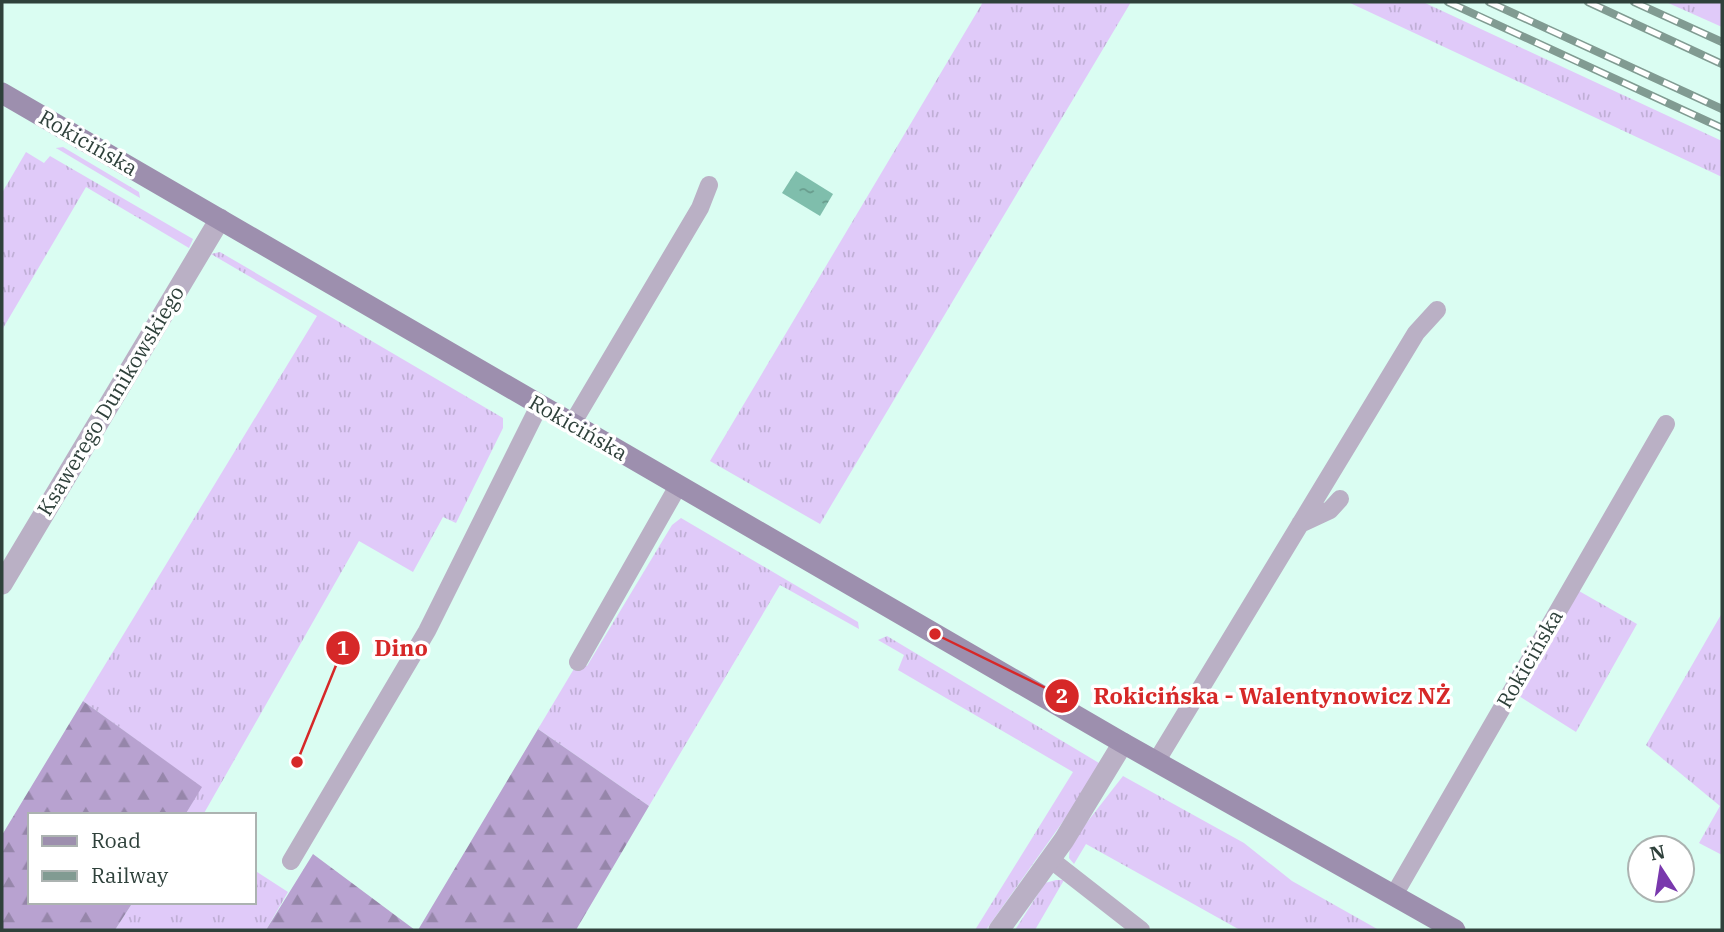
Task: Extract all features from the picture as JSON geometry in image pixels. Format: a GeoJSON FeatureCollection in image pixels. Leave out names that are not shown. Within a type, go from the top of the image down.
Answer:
{"type":"FeatureCollection","features":[{"type":"Feature","properties":{"kind":"main road","name":"Rokicińska"},"geometry":{"type":"LineString","coordinates":[[2,93],[1123,743],[1455,930]]}},
{"type":"Feature","properties":{"kind":"street","name":"Ksawerego Dunikowskiego"},"geometry":{"type":"LineString","coordinates":[[2,584],[220,219]]}},
{"type":"Feature","properties":{"kind":"street"},"geometry":{"type":"LineString","coordinates":[[999,930],[1050,859],[1123,743]]}},
{"type":"Feature","properties":{"kind":"lane"},"geometry":{"type":"LineString","coordinates":[[572,424],[700,208],[709,185]]}},
{"type":"Feature","properties":{"kind":"lane"},"geometry":{"type":"LineString","coordinates":[[1156,762],[1416,332],[1437,310]]}},
{"type":"Feature","properties":{"kind":"lane"},"geometry":{"type":"LineString","coordinates":[[291,861],[427,631],[538,406]]}},
{"type":"Feature","properties":{"kind":"lane","name":"Rokicińska"},"geometry":{"type":"LineString","coordinates":[[1394,895],[1666,424]]}},
{"type":"Feature","properties":{"kind":"lane"},"geometry":{"type":"LineString","coordinates":[[578,662],[678,486]]}},
{"type":"Feature","properties":{"kind":"lane"},"geometry":{"type":"LineString","coordinates":[[1300,524],[1330,510],[1340,499]]}},
{"type":"Feature","properties":{"kind":"lane"},"geometry":{"type":"LineString","coordinates":[[1050,859],[1141,930]]}},
{"type":"Feature","properties":{"kind":"green space"},"geometry":{"type":"Polygon","coordinates":[[[983,2],[1131,2],[820,524],[710,461],[983,2]]]}},
{"type":"Feature","properties":{"kind":"green space"},"geometry":{"type":"Polygon","coordinates":[[[1348,2],[1423,2],[1722,141],[1722,177],[1348,2]]]}},
{"type":"Feature","properties":{"kind":"green space"},"geometry":{"type":"Polygon","coordinates":[[[1666,2],[1722,2],[1722,27],[1666,2]]]}},
{"type":"Feature","properties":{"kind":"green space"},"geometry":{"type":"Polygon","coordinates":[[[63,147],[139,192],[140,198],[56,148],[63,147]]]}},
{"type":"Feature","properties":{"kind":"green space"},"geometry":{"type":"Polygon","coordinates":[[[26,152],[44,163],[50,156],[193,239],[189,248],[86,187],[2,330],[2,193],[26,152]]]}},
{"type":"Feature","properties":{"kind":"green space"},"geometry":{"type":"Polygon","coordinates":[[[220,252],[503,418],[503,428],[456,523],[443,517],[413,572],[359,541],[204,813],[186,813],[201,787],[83,701],[317,316],[211,254],[220,252]]]}},
{"type":"Feature","properties":{"kind":"green space"},"geometry":{"type":"Polygon","coordinates":[[[681,518],[858,622],[859,629],[780,585],[649,806],[538,729],[578,662],[587,666],[672,525],[681,518]]]}},
{"type":"Feature","properties":{"kind":"green space"},"geometry":{"type":"Polygon","coordinates":[[[1579,591],[1637,624],[1576,732],[1519,696],[1579,591]]]}},
{"type":"Feature","properties":{"kind":"green space"},"geometry":{"type":"Polygon","coordinates":[[[1722,613],[1722,855],[1699,843],[1720,806],[1646,745],[1722,613]]]}},
{"type":"Feature","properties":{"kind":"green space"},"geometry":{"type":"Polygon","coordinates":[[[887,636],[1099,763],[1091,782],[986,930],[975,930],[1073,772],[898,670],[904,655],[878,640],[887,636]]]}},
{"type":"Feature","properties":{"kind":"green space"},"geometry":{"type":"Polygon","coordinates":[[[83,701],[202,787],[186,813],[28,813],[28,904],[132,904],[115,930],[2,930],[2,835],[83,701]]]}},
{"type":"Feature","properties":{"kind":"green space"},"geometry":{"type":"Polygon","coordinates":[[[538,729],[649,806],[576,930],[418,930],[538,729]]]}},
{"type":"Feature","properties":{"kind":"green space"},"geometry":{"type":"Polygon","coordinates":[[[1123,776],[1244,843],[1292,881],[1379,930],[1240,930],[1086,844],[1074,864],[1069,858],[1070,844],[1123,776]]]}},
{"type":"Feature","properties":{"kind":"green space"},"geometry":{"type":"Polygon","coordinates":[[[313,854],[415,930],[266,930],[313,854]]]}},
{"type":"Feature","properties":{"kind":"green space"},"geometry":{"type":"Polygon","coordinates":[[[256,871],[288,892],[266,930],[115,930],[132,904],[256,904],[256,871]]]}},
{"type":"Feature","properties":{"kind":"green space"},"geometry":{"type":"Polygon","coordinates":[[[1064,880],[1035,930],[1015,930],[1045,883],[1064,880]]]}},
{"type":"Feature","properties":{"kind":"water"},"geometry":{"type":"Polygon","coordinates":[[[796,171],[833,194],[820,216],[782,193],[796,171]]]}},
{"type":"Feature","properties":{"kind":"railway"},"geometry":{"type":"LineString","coordinates":[[1448,2],[1722,128]]}},
{"type":"Feature","properties":{"kind":"railway"},"geometry":{"type":"LineString","coordinates":[[1489,2],[1722,109]]}},
{"type":"Feature","properties":{"kind":"railway"},"geometry":{"type":"LineString","coordinates":[[1588,2],[1722,64]]}},
{"type":"Feature","properties":{"kind":"railway"},"geometry":{"type":"LineString","coordinates":[[1634,2],[1722,42]]}},
{"type":"Feature","properties":{"kind":"place","name":"Rokicińska - Walentynowicz NŻ"},"geometry":{"type":"Point","coordinates":[935,634]}},
{"type":"Feature","properties":{"kind":"place","name":"Dino"},"geometry":{"type":"Point","coordinates":[297,762]}}]}
